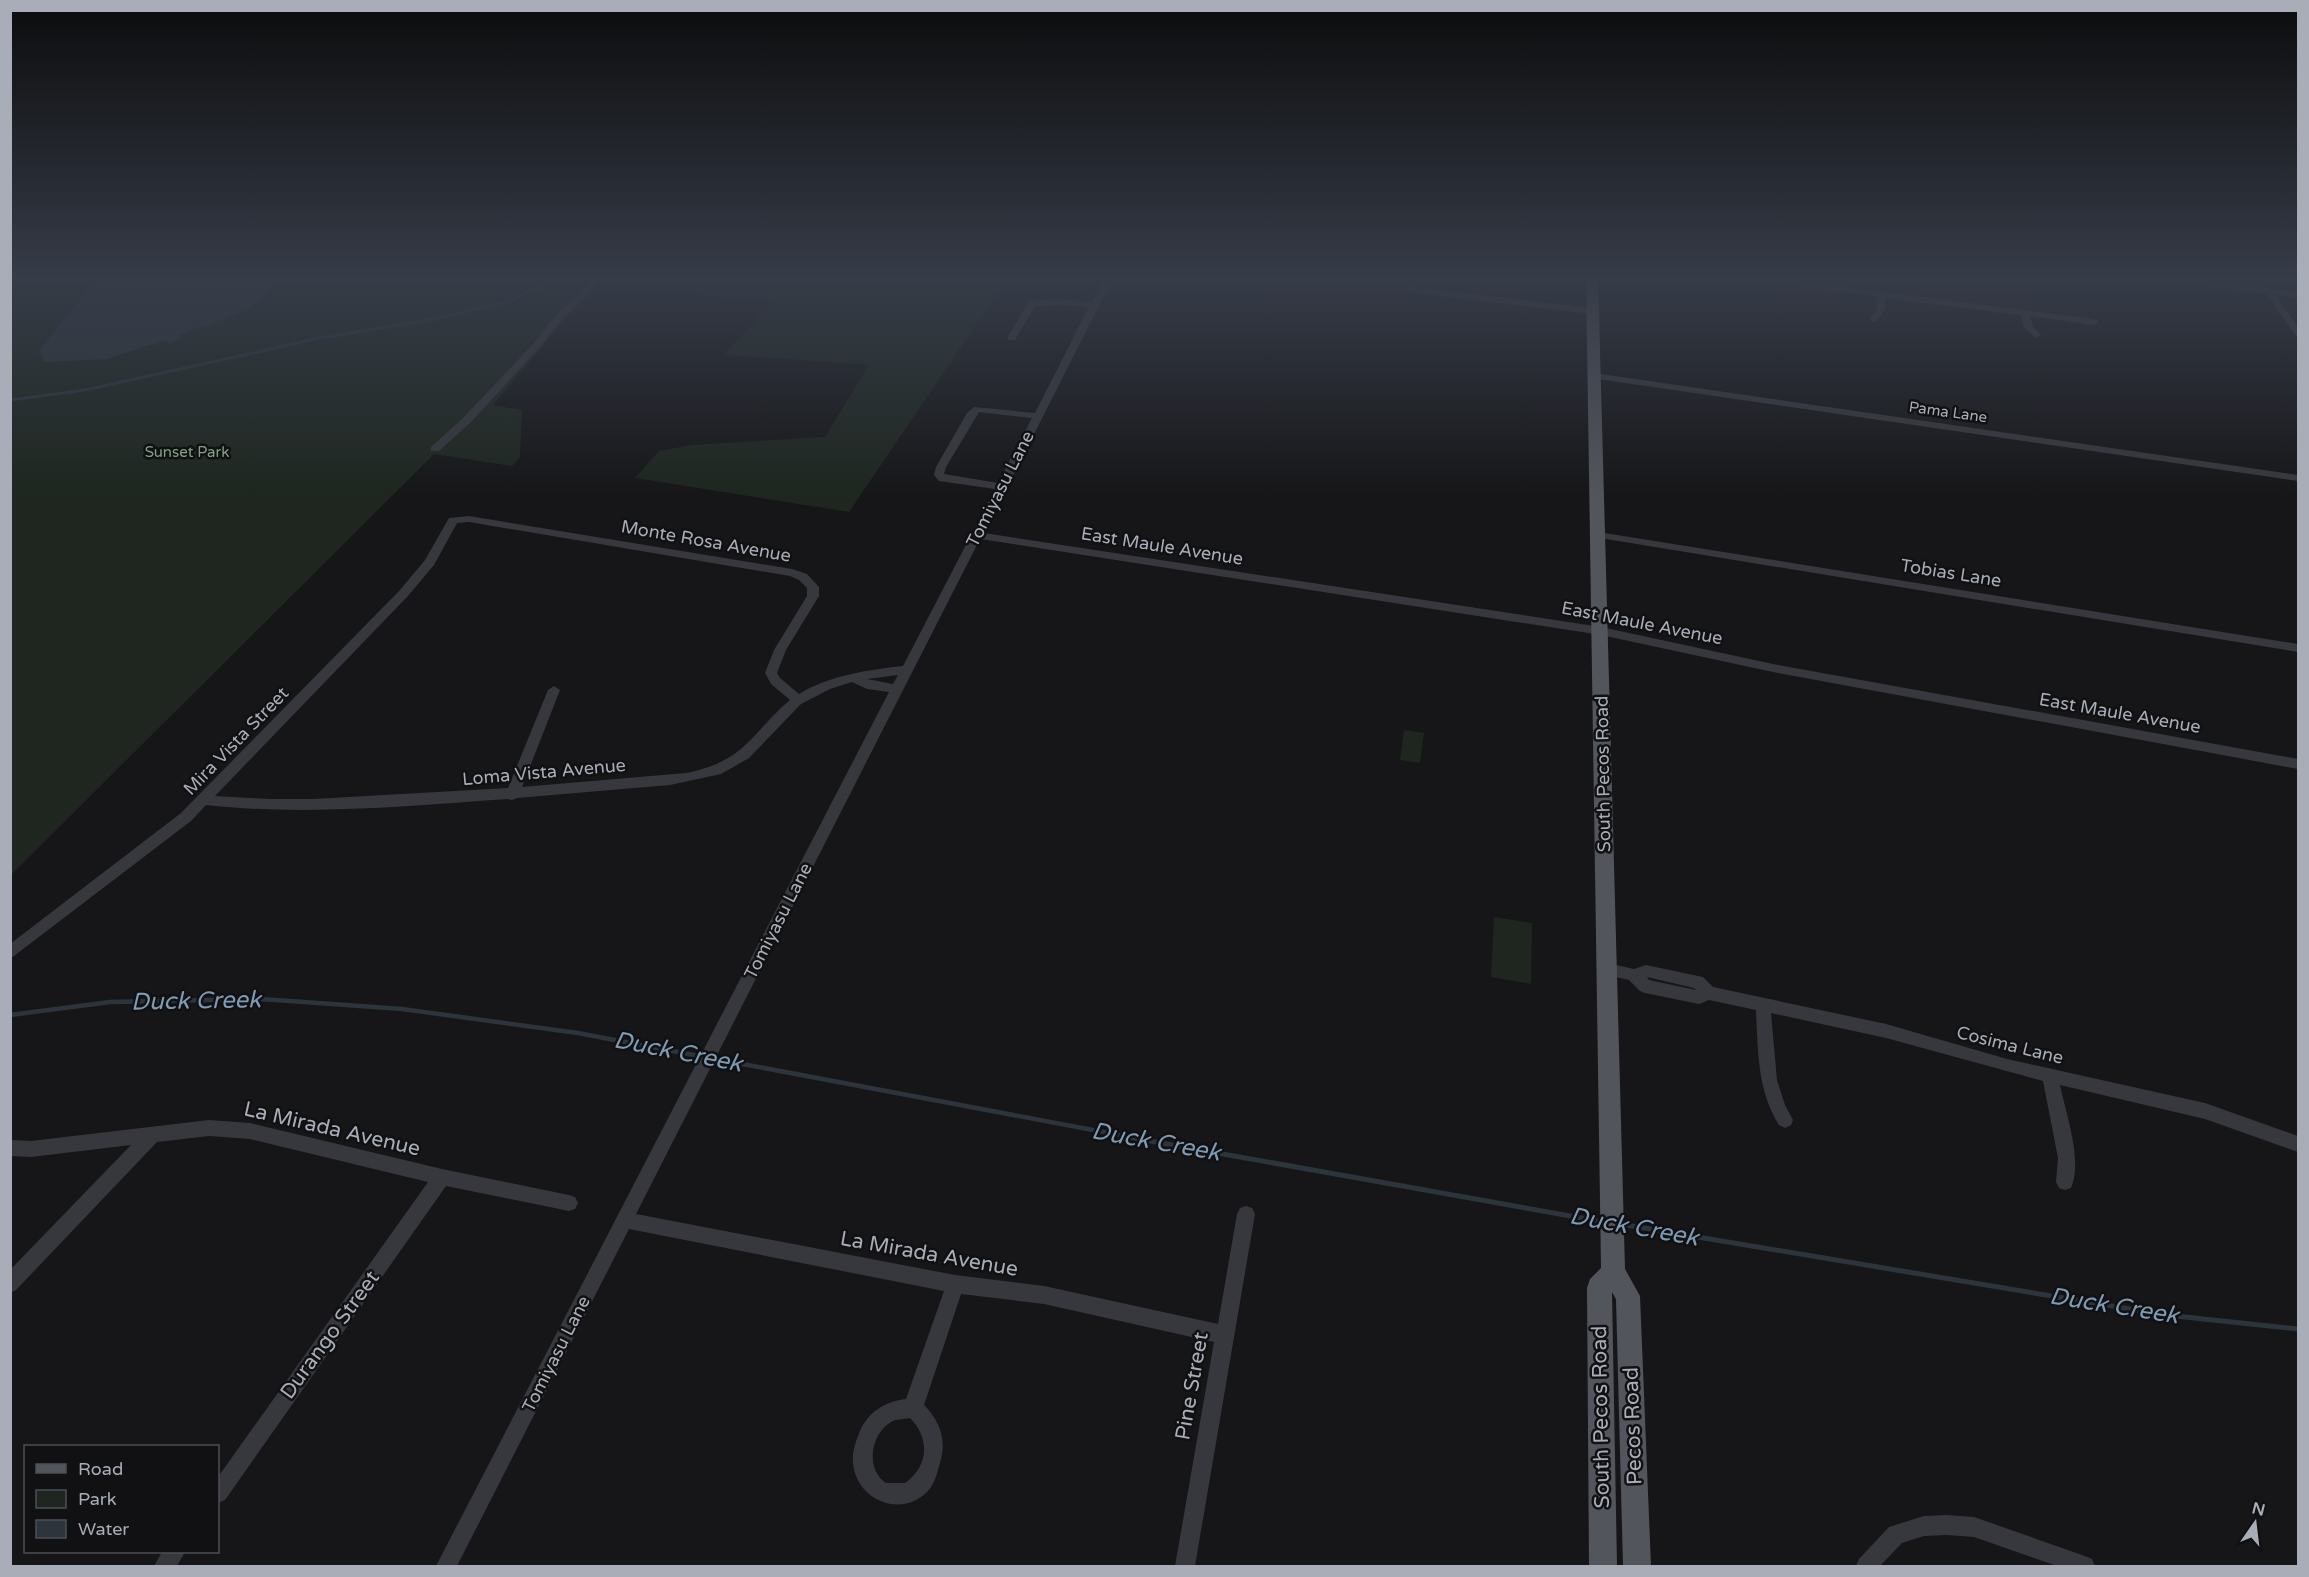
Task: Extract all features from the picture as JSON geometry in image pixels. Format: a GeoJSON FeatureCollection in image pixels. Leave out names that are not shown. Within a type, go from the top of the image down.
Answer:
{"type":"FeatureCollection","features":[{"type":"Feature","properties":{"kind":"main road","name":"South Pecos Road"},"geometry":{"type":"LineString","coordinates":[[1593,350],[1601,631],[1611,1199],[1616,1270],[1599,1288],[1602,1566]]}},
{"type":"Feature","properties":{"kind":"main road","name":"Pecos Road"},"geometry":{"type":"LineString","coordinates":[[1616,1270],[1628,1296],[1637,1566]]}},
{"type":"Feature","properties":{"kind":"street"},"geometry":{"type":"LineString","coordinates":[[435,449],[467,420],[533,350]]}},
{"type":"Feature","properties":{"kind":"street","name":"Tomiyasu Lane"},"geometry":{"type":"LineString","coordinates":[[446,1566],[1071,350]]}},
{"type":"Feature","properties":{"kind":"street","name":"Pama Lane"},"geometry":{"type":"LineString","coordinates":[[1594,376],[2298,478]]}},
{"type":"Feature","properties":{"kind":"street"},"geometry":{"type":"LineString","coordinates":[[1001,487],[943,479],[939,475],[941,467],[972,413],[977,409],[1037,416]]}},
{"type":"Feature","properties":{"kind":"street","name":"Monte Rosa Avenue"},"geometry":{"type":"LineString","coordinates":[[453,520],[469,519],[792,573],[803,577],[811,583],[813,596],[780,650],[771,673],[775,681],[799,700]]}},
{"type":"Feature","properties":{"kind":"street","name":"Mira Vista Street"},"geometry":{"type":"LineString","coordinates":[[10,953],[151,846],[204,800],[404,593],[430,562],[453,520]]}},
{"type":"Feature","properties":{"kind":"street","name":"East Maule Avenue"},"geometry":{"type":"LineString","coordinates":[[976,535],[1601,631],[1773,668],[2298,764]]}},
{"type":"Feature","properties":{"kind":"street","name":"Tobias Lane"},"geometry":{"type":"LineString","coordinates":[[1598,535],[2298,648]]}},
{"type":"Feature","properties":{"kind":"street","name":"Loma Vista Avenue"},"geometry":{"type":"LineString","coordinates":[[204,800],[307,805],[512,795],[696,776],[729,765],[754,746],[786,710],[812,692],[854,678],[907,670]]}},
{"type":"Feature","properties":{"kind":"street"},"geometry":{"type":"LineString","coordinates":[[854,678],[867,685],[897,689]]}},
{"type":"Feature","properties":{"kind":"street"},"geometry":{"type":"LineString","coordinates":[[512,795],[554,690]]}},
{"type":"Feature","properties":{"kind":"street","name":"Cosima Lane"},"geometry":{"type":"LineString","coordinates":[[1607,969],[1634,975],[1646,986],[1699,997],[1709,993],[1887,1031],[1965,1055],[2205,1111],[2298,1144]]}},
{"type":"Feature","properties":{"kind":"street"},"geometry":{"type":"LineString","coordinates":[[1764,1004],[1771,1094],[1777,1110],[1785,1120]]}},
{"type":"Feature","properties":{"kind":"street"},"geometry":{"type":"LineString","coordinates":[[2050,1076],[2067,1158],[2065,1182]]}},
{"type":"Feature","properties":{"kind":"street","name":"La Mirada Avenue"},"geometry":{"type":"LineString","coordinates":[[10,1148],[31,1149],[208,1128],[250,1131],[442,1178],[569,1203]]}},
{"type":"Feature","properties":{"kind":"street"},"geometry":{"type":"LineString","coordinates":[[10,1284],[152,1135]]}},
{"type":"Feature","properties":{"kind":"street","name":"Durango Street"},"geometry":{"type":"LineString","coordinates":[[219,1492],[442,1178]]}},
{"type":"Feature","properties":{"kind":"street","name":"Pine Street"},"geometry":{"type":"LineString","coordinates":[[1185,1566],[1246,1214]]}},
{"type":"Feature","properties":{"kind":"street","name":"La Mirada Avenue"},"geometry":{"type":"LineString","coordinates":[[625,1220],[955,1284],[1044,1295],[1225,1335]]}},
{"type":"Feature","properties":{"kind":"street"},"geometry":{"type":"LineString","coordinates":[[914,1408],[955,1284]]}},
{"type":"Feature","properties":{"kind":"street"},"geometry":{"type":"LineString","coordinates":[[914,1408],[928,1421],[933,1438],[933,1455],[925,1478],[913,1490],[898,1496],[883,1493],[869,1482],[864,1466],[863,1451],[867,1436],[877,1420],[891,1412],[914,1408]]}},
{"type":"Feature","properties":{"kind":"street"},"geometry":{"type":"LineString","coordinates":[[1866,1566],[1896,1534],[1924,1526],[1947,1525],[1974,1527],[2085,1566]]}},
{"type":"Feature","properties":{"kind":"street"},"geometry":{"type":"LineString","coordinates":[[164,1566],[174,1553]]}},
{"type":"Feature","properties":{"kind":"green space","name":"Sunset Park"},"geometry":{"type":"Polygon","coordinates":[[[11,350],[540,350],[493,405],[522,410],[520,457],[512,466],[434,454],[11,875],[11,350]]]}},
{"type":"Feature","properties":{"kind":"green space","name":"Sunset Park"},"geometry":{"type":"Polygon","coordinates":[[[729,350],[959,350],[849,512],[635,478],[659,451],[692,445],[825,437],[869,365],[724,355],[729,350]]]}},
{"type":"Feature","properties":{"kind":"green space"},"geometry":{"type":"Polygon","coordinates":[[[1404,730],[1424,733],[1420,763],[1400,760],[1404,730]]]}},
{"type":"Feature","properties":{"kind":"green space"},"geometry":{"type":"Polygon","coordinates":[[[1494,917],[1532,923],[1531,984],[1491,977],[1494,917]]]}},
{"type":"Feature","properties":{"kind":"water"},"geometry":{"type":"Polygon","coordinates":[[[136,350],[106,359],[45,362],[39,351],[136,350]]]}},
{"type":"Feature","properties":{"kind":"waterway"},"geometry":{"type":"LineString","coordinates":[[10,400],[85,390],[268,350]]}},
{"type":"Feature","properties":{"kind":"waterway","name":"Duck Creek"},"geometry":{"type":"LineString","coordinates":[[10,1015],[110,1002],[261,999],[402,1009],[578,1033],[704,1057]]}},
{"type":"Feature","properties":{"kind":"waterway","name":"Duck Creek"},"geometry":{"type":"LineString","coordinates":[[711,1058],[1130,1137]]}},
{"type":"Feature","properties":{"kind":"waterway","name":"Duck Creek"},"geometry":{"type":"LineString","coordinates":[[1122,1136],[1604,1222]]}},
{"type":"Feature","properties":{"kind":"waterway","name":"Duck Creek"},"geometry":{"type":"LineString","coordinates":[[1620,1224],[2166,1315],[2298,1329]]}}]}
